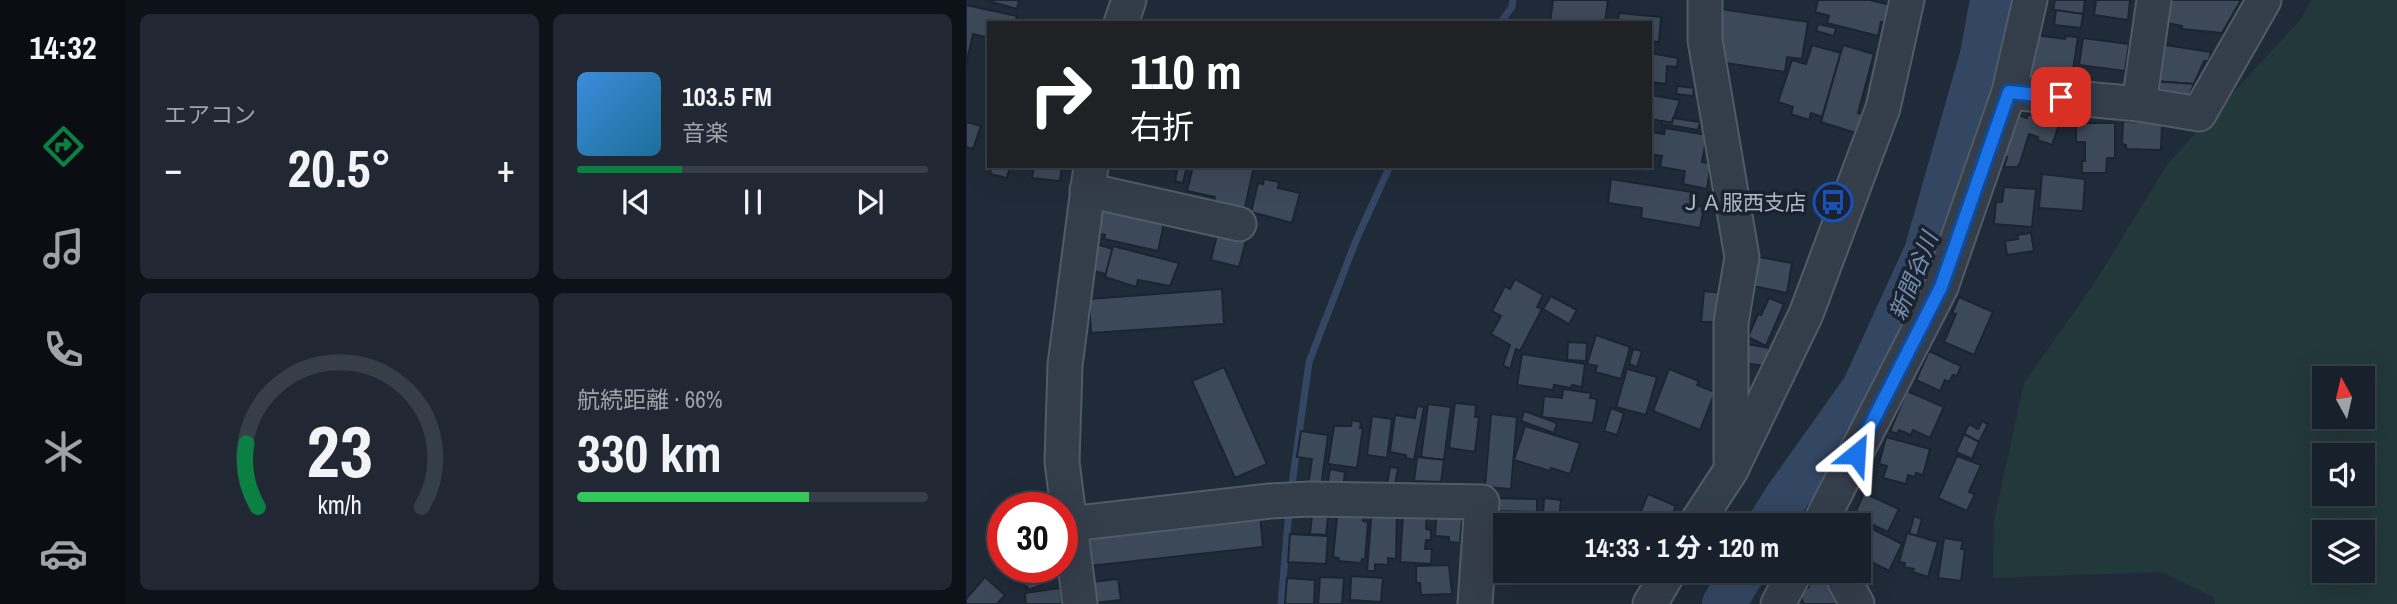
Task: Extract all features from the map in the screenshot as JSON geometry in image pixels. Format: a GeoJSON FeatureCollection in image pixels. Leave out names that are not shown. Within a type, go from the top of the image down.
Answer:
{"type":"FeatureCollection","features":[{"type":"Feature","properties":{"kind":"street"},"geometry":{"type":"LineString","coordinates":[[1122,21],[1129,0]]}},
{"type":"Feature","properties":{"kind":"street"},"geometry":{"type":"LineString","coordinates":[[1705,0],[1705,40],[1742,257],[1731,323],[1731,470]]}},
{"type":"Feature","properties":{"kind":"street"},"geometry":{"type":"LineString","coordinates":[[1703,513],[1731,470],[1806,314],[1883,108],[1907,0]]}},
{"type":"Feature","properties":{"kind":"street"},"geometry":{"type":"LineString","coordinates":[[1825,513],[1941,287],[2009,92],[2030,0]]}},
{"type":"Feature","properties":{"kind":"street"},"geometry":{"type":"LineString","coordinates":[[2139,104],[2154,0]]}},
{"type":"Feature","properties":{"kind":"street"},"geometry":{"type":"LineString","coordinates":[[2009,92],[2139,104],[2199,114],[2264,0]]}},
{"type":"Feature","properties":{"kind":"street"},"geometry":{"type":"LineString","coordinates":[[1066,492],[1062,462],[1065,365],[1089,178],[1239,224]]}},
{"type":"Feature","properties":{"kind":"street"},"geometry":{"type":"LineString","coordinates":[[1078,523],[1270,501],[1310,499],[1482,502],[1475,604]]}},
{"type":"Feature","properties":{"kind":"street"},"geometry":{"type":"LineString","coordinates":[[1077,583],[1080,604]]}},
{"type":"Feature","properties":{"kind":"street"},"geometry":{"type":"LineString","coordinates":[[1650,604],[1662,583]]}},
{"type":"Feature","properties":{"kind":"street"},"geometry":{"type":"LineString","coordinates":[[1779,604],[1790,583]]}},
{"type":"Feature","properties":{"kind":"street"},"geometry":{"type":"LineString","coordinates":[[1846,583],[1857,604]]}},
{"type":"Feature","properties":{"kind":"green space"},"geometry":{"type":"Polygon","coordinates":[[[2312,0],[2397,0],[2397,604],[2215,604],[2213,597],[2162,572],[1993,578],[1994,520],[2024,383],[2093,285],[2169,162],[2300,20],[2312,0]]]}},
{"type":"Feature","properties":{"kind":"building"},"geometry":{"type":"Polygon","coordinates":[[[985,0],[1019,0],[1017,9],[985,0]]]}},
{"type":"Feature","properties":{"kind":"building"},"geometry":{"type":"Polygon","coordinates":[[[1553,0],[1608,0],[1605,21],[1550,21],[1553,0]]]}},
{"type":"Feature","properties":{"kind":"building"},"geometry":{"type":"Polygon","coordinates":[[[1818,0],[1870,0],[1895,6],[1890,24],[1881,22],[1878,36],[1827,23],[1829,16],[1815,12],[1818,0]]]}},
{"type":"Feature","properties":{"kind":"building"},"geometry":{"type":"Polygon","coordinates":[[[2055,0],[2085,0],[2083,14],[2053,10],[2055,0]]]}},
{"type":"Feature","properties":{"kind":"building"},"geometry":{"type":"Polygon","coordinates":[[[2096,0],[2130,0],[2128,20],[2094,15],[2096,0]]]}},
{"type":"Feature","properties":{"kind":"building"},"geometry":{"type":"Polygon","coordinates":[[[2170,0],[2241,0],[2222,33],[2181,29],[2182,26],[2167,23],[2170,0]]]}},
{"type":"Feature","properties":{"kind":"building"},"geometry":{"type":"Polygon","coordinates":[[[966,5],[1017,16],[1016,21],[987,21],[987,38],[973,34],[966,65],[966,5]]]}},
{"type":"Feature","properties":{"kind":"building"},"geometry":{"type":"Polygon","coordinates":[[[1721,9],[1808,22],[1802,59],[1787,57],[1785,72],[1713,61],[1721,9]]]}},
{"type":"Feature","properties":{"kind":"building"},"geometry":{"type":"Polygon","coordinates":[[[2056,10],[2083,14],[2081,28],[2054,25],[2056,10]]]}},
{"type":"Feature","properties":{"kind":"building"},"geometry":{"type":"Polygon","coordinates":[[[1619,13],[1661,17],[1659,42],[1652,41],[1652,21],[1618,21],[1619,13]]]}},
{"type":"Feature","properties":{"kind":"building"},"geometry":{"type":"Polygon","coordinates":[[[1818,24],[1836,28],[1834,36],[1816,31],[1818,24]]]}},
{"type":"Feature","properties":{"kind":"building"},"geometry":{"type":"Polygon","coordinates":[[[2035,35],[2065,39],[2066,36],[2078,37],[2072,76],[2059,74],[2058,78],[2030,75],[2035,35]]]}},
{"type":"Feature","properties":{"kind":"building"},"geometry":{"type":"Polygon","coordinates":[[[2083,38],[2129,44],[2125,71],[2079,65],[2083,38]]]}},
{"type":"Feature","properties":{"kind":"building"},"geometry":{"type":"Polygon","coordinates":[[[2159,44],[2211,52],[2209,61],[2204,61],[2194,84],[2153,81],[2159,44]]]}},
{"type":"Feature","properties":{"kind":"building"},"geometry":{"type":"Polygon","coordinates":[[[1812,45],[1841,53],[1822,117],[1811,113],[1809,120],[1791,114],[1793,107],[1778,102],[1792,60],[1806,64],[1812,45]]]}},
{"type":"Feature","properties":{"kind":"building"},"geometry":{"type":"Polygon","coordinates":[[[1843,45],[1874,54],[1858,113],[1862,114],[1856,133],[1821,122],[1843,45]]]}},
{"type":"Feature","properties":{"kind":"building"},"geometry":{"type":"Polygon","coordinates":[[[1652,53],[1678,58],[1677,67],[1667,66],[1666,84],[1652,82],[1652,53]]]}},
{"type":"Feature","properties":{"kind":"building"},"geometry":{"type":"Polygon","coordinates":[[[2153,81],[2194,84],[2189,96],[2157,94],[2153,81]]]}},
{"type":"Feature","properties":{"kind":"building"},"geometry":{"type":"Polygon","coordinates":[[[1677,86],[1694,88],[1693,96],[1676,94],[1677,86]]]}},
{"type":"Feature","properties":{"kind":"building"},"geometry":{"type":"Polygon","coordinates":[[[1652,95],[1680,100],[1672,123],[1652,119],[1652,95]]]}},
{"type":"Feature","properties":{"kind":"building"},"geometry":{"type":"Polygon","coordinates":[[[2028,114],[2060,122],[2052,145],[2029,134],[2017,167],[2004,167],[2007,157],[2004,156],[2017,115],[2027,118],[2028,114]]]}},
{"type":"Feature","properties":{"kind":"building"},"geometry":{"type":"Polygon","coordinates":[[[1673,118],[1700,122],[1698,130],[1662,124],[1662,121],[1672,123],[1673,118]]]}},
{"type":"Feature","properties":{"kind":"building"},"geometry":{"type":"Polygon","coordinates":[[[2123,121],[2162,123],[2161,150],[2126,149],[2126,145],[2122,144],[2123,121]]]}},
{"type":"Feature","properties":{"kind":"building"},"geometry":{"type":"Polygon","coordinates":[[[966,122],[981,126],[973,149],[966,147],[966,122]]]}},
{"type":"Feature","properties":{"kind":"building"},"geometry":{"type":"Polygon","coordinates":[[[2076,123],[2115,123],[2115,158],[2107,158],[2106,173],[2082,173],[2085,142],[2076,142],[2076,123]]]}},
{"type":"Feature","properties":{"kind":"building"},"geometry":{"type":"Polygon","coordinates":[[[1665,128],[1707,135],[1702,162],[1711,163],[1707,189],[1683,184],[1685,171],[1660,167],[1662,156],[1655,155],[1652,166],[1652,132],[1664,134],[1665,128]]]}},
{"type":"Feature","properties":{"kind":"building"},"geometry":{"type":"Polygon","coordinates":[[[992,168],[1010,168],[1007,178],[990,174],[992,168]]]}},
{"type":"Feature","properties":{"kind":"building"},"geometry":{"type":"Polygon","coordinates":[[[1034,168],[1062,168],[1060,181],[1032,178],[1034,168]]]}},
{"type":"Feature","properties":{"kind":"building"},"geometry":{"type":"Polygon","coordinates":[[[1178,168],[1187,168],[1183,183],[1175,181],[1178,168]]]}},
{"type":"Feature","properties":{"kind":"building"},"geometry":{"type":"Polygon","coordinates":[[[1193,168],[1254,168],[1244,212],[1213,205],[1215,197],[1187,191],[1193,168]]]}},
{"type":"Feature","properties":{"kind":"building"},"geometry":{"type":"Polygon","coordinates":[[[2042,174],[2085,179],[2083,211],[2039,208],[2042,174]]]}},
{"type":"Feature","properties":{"kind":"building"},"geometry":{"type":"Polygon","coordinates":[[[1264,179],[1279,182],[1278,188],[1300,193],[1292,223],[1251,212],[1258,183],[1263,184],[1264,179]]]}},
{"type":"Feature","properties":{"kind":"building"},"geometry":{"type":"Polygon","coordinates":[[[1611,179],[1698,193],[1695,206],[1704,207],[1700,228],[1641,218],[1642,208],[1608,203],[1611,179]]]}},
{"type":"Feature","properties":{"kind":"building"},"geometry":{"type":"Polygon","coordinates":[[[2004,187],[2036,189],[2032,227],[1994,224],[1996,202],[2002,202],[2004,187]]]}},
{"type":"Feature","properties":{"kind":"building"},"geometry":{"type":"Polygon","coordinates":[[[1099,205],[1165,219],[1158,251],[1104,239],[1105,235],[1093,232],[1099,205]]]}},
{"type":"Feature","properties":{"kind":"building"},"geometry":{"type":"Polygon","coordinates":[[[1218,230],[1247,237],[1239,267],[1211,260],[1218,230]]]}},
{"type":"Feature","properties":{"kind":"building"},"geometry":{"type":"Polygon","coordinates":[[[2031,233],[2034,251],[2007,255],[2005,241],[2018,239],[2017,235],[2031,233]]]}},
{"type":"Feature","properties":{"kind":"building"},"geometry":{"type":"Polygon","coordinates":[[[1096,244],[1113,249],[1106,274],[1089,270],[1096,244]]]}},
{"type":"Feature","properties":{"kind":"building"},"geometry":{"type":"Polygon","coordinates":[[[1113,246],[1179,263],[1170,286],[1138,280],[1136,287],[1105,277],[1113,246]]]}},
{"type":"Feature","properties":{"kind":"building"},"geometry":{"type":"Polygon","coordinates":[[[1753,256],[1792,263],[1787,293],[1748,285],[1753,256]]]}},
{"type":"Feature","properties":{"kind":"building"},"geometry":{"type":"Polygon","coordinates":[[[1515,279],[1543,295],[1537,307],[1542,309],[1520,351],[1516,349],[1510,369],[1503,365],[1510,345],[1491,334],[1501,316],[1492,311],[1505,286],[1510,289],[1515,279]]]}},
{"type":"Feature","properties":{"kind":"building"},"geometry":{"type":"Polygon","coordinates":[[[1222,289],[1224,324],[1091,333],[1089,299],[1222,289]]]}},
{"type":"Feature","properties":{"kind":"building"},"geometry":{"type":"Polygon","coordinates":[[[1704,291],[1722,293],[1719,322],[1701,322],[1704,291]]]}},
{"type":"Feature","properties":{"kind":"building"},"geometry":{"type":"Polygon","coordinates":[[[1551,296],[1577,310],[1569,324],[1543,309],[1551,296]]]}},
{"type":"Feature","properties":{"kind":"building"},"geometry":{"type":"Polygon","coordinates":[[[1959,297],[1993,312],[1974,355],[1944,342],[1956,314],[1952,313],[1959,297]]]}},
{"type":"Feature","properties":{"kind":"building"},"geometry":{"type":"Polygon","coordinates":[[[1769,298],[1784,304],[1766,346],[1748,337],[1769,298]]]}},
{"type":"Feature","properties":{"kind":"building"},"geometry":{"type":"Polygon","coordinates":[[[1596,335],[1630,347],[1621,379],[1595,372],[1597,366],[1587,364],[1596,335]]]}},
{"type":"Feature","properties":{"kind":"building"},"geometry":{"type":"Polygon","coordinates":[[[1568,342],[1587,343],[1586,361],[1567,360],[1568,342]]]}},
{"type":"Feature","properties":{"kind":"building"},"geometry":{"type":"Polygon","coordinates":[[[1741,343],[1769,348],[1768,366],[1739,363],[1741,343]]]}},
{"type":"Feature","properties":{"kind":"building"},"geometry":{"type":"Polygon","coordinates":[[[1633,349],[1642,351],[1637,367],[1629,364],[1633,349]]]}},
{"type":"Feature","properties":{"kind":"building"},"geometry":{"type":"Polygon","coordinates":[[[1929,351],[1961,366],[1957,376],[1953,375],[1949,382],[1945,380],[1940,391],[1916,380],[1929,351]]]}},
{"type":"Feature","properties":{"kind":"building"},"geometry":{"type":"Polygon","coordinates":[[[1522,354],[1585,364],[1582,387],[1554,385],[1553,390],[1517,385],[1522,354]]]}},
{"type":"Feature","properties":{"kind":"building"},"geometry":{"type":"Polygon","coordinates":[[[1224,367],[1267,464],[1235,478],[1192,381],[1224,367]]]}},
{"type":"Feature","properties":{"kind":"building"},"geometry":{"type":"Polygon","coordinates":[[[1627,369],[1657,377],[1646,415],[1616,407],[1627,369]]]}},
{"type":"Feature","properties":{"kind":"building"},"geometry":{"type":"Polygon","coordinates":[[[1669,369],[1699,381],[1697,385],[1715,392],[1700,430],[1653,411],[1669,369]]]}},
{"type":"Feature","properties":{"kind":"building"},"geometry":{"type":"Polygon","coordinates":[[[1563,389],[1591,393],[1590,398],[1597,399],[1593,423],[1542,417],[1544,396],[1562,398],[1563,389]]]}},
{"type":"Feature","properties":{"kind":"building"},"geometry":{"type":"Polygon","coordinates":[[[1907,391],[1944,407],[1930,438],[1913,430],[1911,435],[1899,430],[1897,434],[1890,431],[1907,391]]]}},
{"type":"Feature","properties":{"kind":"building"},"geometry":{"type":"Polygon","coordinates":[[[1455,403],[1476,405],[1475,417],[1479,417],[1475,452],[1449,448],[1455,403]]]}},
{"type":"Feature","properties":{"kind":"building"},"geometry":{"type":"Polygon","coordinates":[[[1428,404],[1451,407],[1444,460],[1421,457],[1428,404]]]}},
{"type":"Feature","properties":{"kind":"building"},"geometry":{"type":"Polygon","coordinates":[[[1417,406],[1424,407],[1414,460],[1406,458],[1406,455],[1390,452],[1395,415],[1415,418],[1417,406]]]}},
{"type":"Feature","properties":{"kind":"building"},"geometry":{"type":"Polygon","coordinates":[[[1611,408],[1624,413],[1617,435],[1604,431],[1611,408]]]}},
{"type":"Feature","properties":{"kind":"building"},"geometry":{"type":"Polygon","coordinates":[[[1524,411],[1557,423],[1554,433],[1521,421],[1524,411]]]}},
{"type":"Feature","properties":{"kind":"building"},"geometry":{"type":"Polygon","coordinates":[[[1491,414],[1517,417],[1511,489],[1485,487],[1491,414]]]}},
{"type":"Feature","properties":{"kind":"building"},"geometry":{"type":"Polygon","coordinates":[[[1372,416],[1392,419],[1387,458],[1367,455],[1372,416]]]}},
{"type":"Feature","properties":{"kind":"building"},"geometry":{"type":"Polygon","coordinates":[[[1352,420],[1361,422],[1360,428],[1363,428],[1357,468],[1328,464],[1334,426],[1351,426],[1352,420]]]}},
{"type":"Feature","properties":{"kind":"building"},"geometry":{"type":"Polygon","coordinates":[[[1982,421],[1988,424],[1979,442],[1964,434],[1969,424],[1978,429],[1982,421]]]}},
{"type":"Feature","properties":{"kind":"building"},"geometry":{"type":"Polygon","coordinates":[[[1525,426],[1580,443],[1570,474],[1514,460],[1525,426]]]}},
{"type":"Feature","properties":{"kind":"building"},"geometry":{"type":"Polygon","coordinates":[[[1301,431],[1328,435],[1321,488],[1308,486],[1312,459],[1297,457],[1301,431]]]}},
{"type":"Feature","properties":{"kind":"building"},"geometry":{"type":"Polygon","coordinates":[[[1964,434],[1979,442],[1972,459],[1956,452],[1964,434]]]}},
{"type":"Feature","properties":{"kind":"building"},"geometry":{"type":"Polygon","coordinates":[[[1886,437],[1930,449],[1923,475],[1908,475],[1906,484],[1883,478],[1887,466],[1879,464],[1886,437]]]}},
{"type":"Feature","properties":{"kind":"building"},"geometry":{"type":"Polygon","coordinates":[[[1957,456],[1981,465],[1969,492],[1975,494],[1967,511],[1938,498],[1957,456]]]}},
{"type":"Feature","properties":{"kind":"building"},"geometry":{"type":"Polygon","coordinates":[[[1417,457],[1444,460],[1441,482],[1414,481],[1417,457]]]}},
{"type":"Feature","properties":{"kind":"building"},"geometry":{"type":"Polygon","coordinates":[[[1390,467],[1398,468],[1395,485],[1387,484],[1390,467]]]}},
{"type":"Feature","properties":{"kind":"building"},"geometry":{"type":"Polygon","coordinates":[[[1330,469],[1345,472],[1343,489],[1327,487],[1330,469]]]}},
{"type":"Feature","properties":{"kind":"building"},"geometry":{"type":"Polygon","coordinates":[[[1864,493],[1899,509],[1888,532],[1871,524],[1871,513],[1855,513],[1864,493]]]}},
{"type":"Feature","properties":{"kind":"building"},"geometry":{"type":"Polygon","coordinates":[[[1648,494],[1676,506],[1673,513],[1640,513],[1648,494]]]}},
{"type":"Feature","properties":{"kind":"building"},"geometry":{"type":"Polygon","coordinates":[[[1490,498],[1537,499],[1537,512],[1489,511],[1490,498]]]}},
{"type":"Feature","properties":{"kind":"building"},"geometry":{"type":"Polygon","coordinates":[[[1544,498],[1561,500],[1560,513],[1543,513],[1544,498]]]}},
{"type":"Feature","properties":{"kind":"building"},"geometry":{"type":"Polygon","coordinates":[[[1437,505],[1463,507],[1460,543],[1449,542],[1449,537],[1435,536],[1437,505]]]}},
{"type":"Feature","properties":{"kind":"building"},"geometry":{"type":"Polygon","coordinates":[[[1427,506],[1426,529],[1431,530],[1431,540],[1426,540],[1425,549],[1432,549],[1431,564],[1400,562],[1403,513],[1427,506]]]}},
{"type":"Feature","properties":{"kind":"building"},"geometry":{"type":"Polygon","coordinates":[[[1313,507],[1329,508],[1326,535],[1310,534],[1313,507]]]}},
{"type":"Feature","properties":{"kind":"building"},"geometry":{"type":"Polygon","coordinates":[[[1372,507],[1397,509],[1396,559],[1388,558],[1388,565],[1375,564],[1375,571],[1367,571],[1372,507]]]}},
{"type":"Feature","properties":{"kind":"building"},"geometry":{"type":"Polygon","coordinates":[[[1338,508],[1363,514],[1363,521],[1368,522],[1365,560],[1362,559],[1361,563],[1338,561],[1339,558],[1333,557],[1338,508]]]}},
{"type":"Feature","properties":{"kind":"building"},"geometry":{"type":"Polygon","coordinates":[[[1485,514],[1493,514],[1493,542],[1485,542],[1485,514]]]}},
{"type":"Feature","properties":{"kind":"building"},"geometry":{"type":"Polygon","coordinates":[[[1260,515],[1263,547],[1089,566],[1086,534],[1260,515]]]}},
{"type":"Feature","properties":{"kind":"building"},"geometry":{"type":"Polygon","coordinates":[[[1914,516],[1922,519],[1917,536],[1909,534],[1914,516]]]}},
{"type":"Feature","properties":{"kind":"building"},"geometry":{"type":"Polygon","coordinates":[[[1871,528],[1902,544],[1889,571],[1871,562],[1871,528]]]}},
{"type":"Feature","properties":{"kind":"building"},"geometry":{"type":"Polygon","coordinates":[[[1907,533],[1938,542],[1928,577],[1913,572],[1914,569],[1904,567],[1905,563],[1899,562],[1907,533]]]}},
{"type":"Feature","properties":{"kind":"building"},"geometry":{"type":"Polygon","coordinates":[[[1290,534],[1328,536],[1326,564],[1288,562],[1290,534]]]}},
{"type":"Feature","properties":{"kind":"building"},"geometry":{"type":"Polygon","coordinates":[[[1944,538],[1963,541],[1961,549],[1965,549],[1961,581],[1938,578],[1944,538]]]}},
{"type":"Feature","properties":{"kind":"building"},"geometry":{"type":"Polygon","coordinates":[[[1449,565],[1452,594],[1421,595],[1420,583],[1416,583],[1416,566],[1449,565]]]}},
{"type":"Feature","properties":{"kind":"building"},"geometry":{"type":"Polygon","coordinates":[[[1351,576],[1383,578],[1381,602],[1350,600],[1351,576]]]}},
{"type":"Feature","properties":{"kind":"building"},"geometry":{"type":"Polygon","coordinates":[[[985,577],[987,583],[992,583],[1005,595],[997,604],[966,604],[966,599],[985,577]]]}},
{"type":"Feature","properties":{"kind":"building"},"geometry":{"type":"Polygon","coordinates":[[[1320,577],[1344,578],[1342,604],[1318,604],[1320,577]]]}},
{"type":"Feature","properties":{"kind":"building"},"geometry":{"type":"Polygon","coordinates":[[[1287,578],[1315,580],[1314,604],[1285,604],[1287,578]]]}},
{"type":"Feature","properties":{"kind":"building"},"geometry":{"type":"Polygon","coordinates":[[[1118,579],[1121,600],[1093,603],[1091,582],[1118,579]]]}},
{"type":"Feature","properties":{"kind":"building"},"geometry":{"type":"Polygon","coordinates":[[[1023,583],[1042,585],[1028,590],[1027,586],[1023,583]]]}},
{"type":"Feature","properties":{"kind":"building"},"geometry":{"type":"Polygon","coordinates":[[[1807,583],[1830,583],[1840,604],[1804,604],[1798,592],[1809,587],[1807,583]]]}},
{"type":"Feature","properties":{"kind":"building"},"geometry":{"type":"Polygon","coordinates":[[[1060,588],[1062,604],[1026,604],[1025,593],[1060,588]]]}},
{"type":"Feature","properties":{"kind":"waterway"},"geometry":{"type":"LineString","coordinates":[[1502,21],[1512,7],[1513,0]]}},
{"type":"Feature","properties":{"kind":"waterway","name":"新間谷川"},"geometry":{"type":"LineString","coordinates":[[1776,513],[1864,388],[1926,252],[1982,55],[1992,0]]}},
{"type":"Feature","properties":{"kind":"waterway"},"geometry":{"type":"LineString","coordinates":[[1291,491],[1309,362],[1357,238],[1389,168]]}},
{"type":"Feature","properties":{"kind":"waterway"},"geometry":{"type":"LineString","coordinates":[[1281,604],[1289,510]]}},
{"type":"Feature","properties":{"kind":"waterway","name":"新間谷川"},"geometry":{"type":"LineString","coordinates":[[1724,604],[1736,583]]}},
{"type":"Feature","properties":{"kind":"place","name":"ＪＡ服西支店"},"geometry":{"type":"Point","coordinates":[1833,202]}},
{"type":"Feature","properties":{"kind":"route"},"geometry":{"type":"LineString","coordinates":[[1856,454],[1941,287],[2009,92],[2061,97]]}}]}
